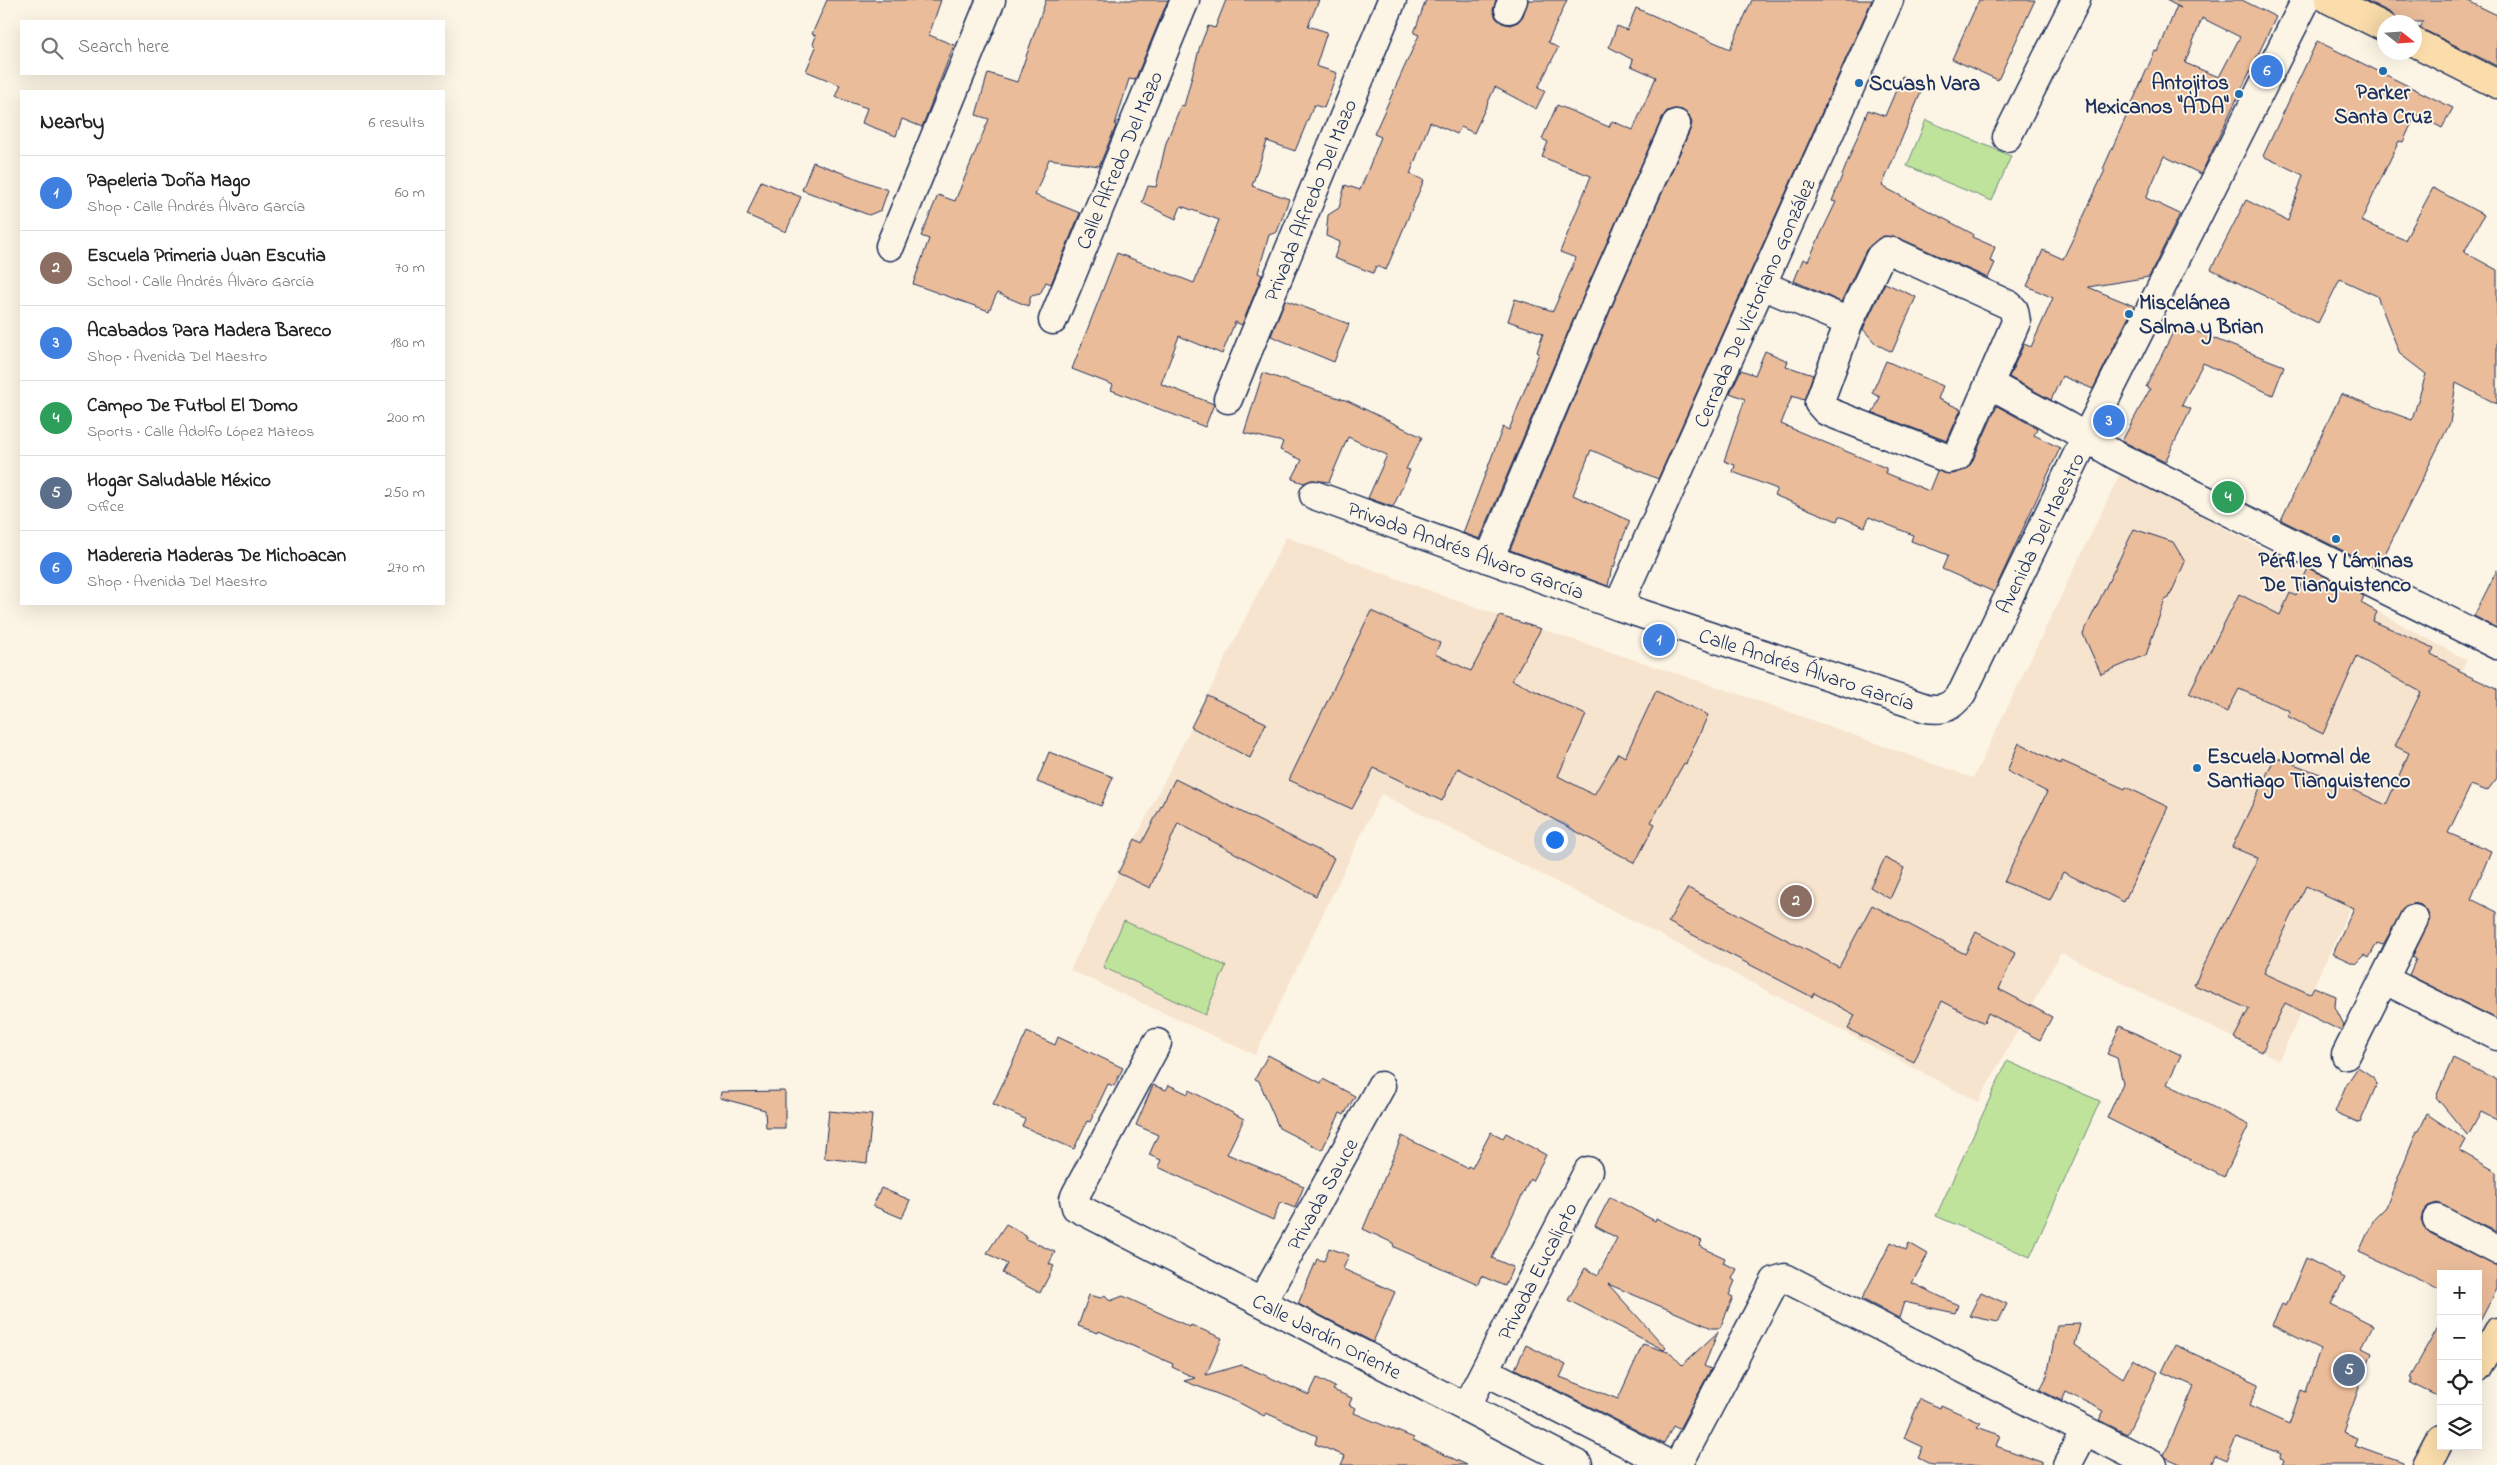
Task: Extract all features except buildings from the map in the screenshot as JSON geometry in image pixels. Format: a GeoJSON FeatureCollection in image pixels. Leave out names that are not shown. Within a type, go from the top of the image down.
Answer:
{"type":"FeatureCollection","features":[{"type":"Feature","properties":{"kind":"main road"},"geometry":{"type":"LineString","coordinates":[[2330,0],[2377,24]]}},
{"type":"Feature","properties":{"kind":"main road"},"geometry":{"type":"LineString","coordinates":[[2422,46],[2497,84]]}},
{"type":"Feature","properties":{"kind":"main road"},"geometry":{"type":"LineString","coordinates":[[2482,1361],[2496,1336]]}},
{"type":"Feature","properties":{"kind":"main road"},"geometry":{"type":"LineString","coordinates":[[2427,1465],[2437,1446]]}},
{"type":"Feature","properties":{"kind":"street"},"geometry":{"type":"LineString","coordinates":[[890,246],[991,0]]}},
{"type":"Feature","properties":{"kind":"street","name":"Calle Alfredo Del Mazo"},"geometry":{"type":"LineString","coordinates":[[1053,320],[1185,0]]}},
{"type":"Feature","properties":{"kind":"street","name":"Privada Alfredo Del Mazo"},"geometry":{"type":"LineString","coordinates":[[1228,400],[1392,0]]}},
{"type":"Feature","properties":{"kind":"street","name":"Cerrada De Victoriano González"},"geometry":{"type":"LineString","coordinates":[[1618,606],[1889,0]]}},
{"type":"Feature","properties":{"kind":"street"},"geometry":{"type":"LineString","coordinates":[[2007,137],[2076,0]]}},
{"type":"Feature","properties":{"kind":"street","name":"Avenida Del Maestro"},"geometry":{"type":"LineString","coordinates":[[1940,710],[1952,706],[1962,693],[2086,437],[2306,0]]}},
{"type":"Feature","properties":{"kind":"street"},"geometry":{"type":"LineString","coordinates":[[1490,559],[1602,291],[1676,124]]}},
{"type":"Feature","properties":{"kind":"street"},"geometry":{"type":"LineString","coordinates":[[1887,251],[1893,252],[2009,305],[2014,310],[2016,322],[1959,453],[1953,458],[1949,459],[1826,411],[1819,402],[1850,322],[1880,257],[1887,251]]}},
{"type":"Feature","properties":{"kind":"street"},"geometry":{"type":"LineString","coordinates":[[1762,285],[1850,322]]}},
{"type":"Feature","properties":{"kind":"street"},"geometry":{"type":"LineString","coordinates":[[1988,384],[2086,437],[2115,455],[2497,645]]}},
{"type":"Feature","properties":{"kind":"street","name":"Privada Andrés Álvaro García"},"geometry":{"type":"LineString","coordinates":[[1314,494],[1618,606]]}},
{"type":"Feature","properties":{"kind":"street","name":"Calle Andrés Álvaro García"},"geometry":{"type":"LineString","coordinates":[[1618,606],[1919,706],[1940,710]]}},
{"type":"Feature","properties":{"kind":"street"},"geometry":{"type":"LineString","coordinates":[[2346,1055],[2414,919]]}},
{"type":"Feature","properties":{"kind":"street"},"geometry":{"type":"LineString","coordinates":[[2385,980],[2497,1036]]}},
{"type":"Feature","properties":{"kind":"street","name":"Calle Jardín Oriente"},"geometry":{"type":"LineString","coordinates":[[1157,1043],[1076,1194],[1074,1199],[1076,1208],[1578,1465]]}},
{"type":"Feature","properties":{"kind":"street","name":"Privada Sauce"},"geometry":{"type":"LineString","coordinates":[[1262,1302],[1381,1086]]}},
{"type":"Feature","properties":{"kind":"street","name":"Privada Eucalipto"},"geometry":{"type":"LineString","coordinates":[[1466,1407],[1588,1171]]}},
{"type":"Feature","properties":{"kind":"street"},"geometry":{"type":"LineString","coordinates":[[2437,1220],[2497,1250]]}},
{"type":"Feature","properties":{"kind":"street"},"geometry":{"type":"LineString","coordinates":[[1678,1465],[1775,1281],[1785,1278],[2153,1465]]}},
{"type":"Feature","properties":{"kind":"street"},"geometry":{"type":"LineString","coordinates":[[1485,1371],[1670,1465]]}},
{"type":"Feature","properties":{"kind":"street"},"geometry":{"type":"LineString","coordinates":[[2067,1465],[2085,1431]]}},
{"type":"Feature","properties":{"kind":"shaded area"},"geometry":{"type":"Polygon","coordinates":[[[2121,472],[2467,660],[2279,1060],[2061,953],[1978,1102],[1628,918],[1381,794],[1255,1055],[1070,970],[1286,537],[1471,606],[1745,696],[1973,778],[2121,472]]]}},
{"type":"Feature","properties":{"kind":"green space"},"geometry":{"type":"Polygon","coordinates":[[[1926,120],[2011,156],[1992,201],[1907,166],[1926,120]]]}},
{"type":"Feature","properties":{"kind":"green space"},"geometry":{"type":"Polygon","coordinates":[[[1124,921],[1226,966],[1205,1015],[1103,967],[1124,921]]]}},
{"type":"Feature","properties":{"kind":"green space"},"geometry":{"type":"Polygon","coordinates":[[[2007,1061],[2100,1101],[2030,1257],[1936,1216],[2007,1061]]]}},
{"type":"Feature","properties":{"kind":"place","name":"Madereria Maderas De Michoacan"},"geometry":{"type":"Point","coordinates":[2267,71]}},
{"type":"Feature","properties":{"kind":"place","name":"Parker Santa Cruz"},"geometry":{"type":"Point","coordinates":[2383,71]}},
{"type":"Feature","properties":{"kind":"place","name":"Scuash Vara"},"geometry":{"type":"Point","coordinates":[1859,83]}},
{"type":"Feature","properties":{"kind":"place","name":"Antojitos Mexicanos \"ADA\""},"geometry":{"type":"Point","coordinates":[2239,94]}},
{"type":"Feature","properties":{"kind":"place","name":"Miscelánea Salma y Brian"},"geometry":{"type":"Point","coordinates":[2129,314]}},
{"type":"Feature","properties":{"kind":"place","name":"Acabados Para Madera Bareco"},"geometry":{"type":"Point","coordinates":[2109,421]}},
{"type":"Feature","properties":{"kind":"place","name":"Campo De Futbol El Domo"},"geometry":{"type":"Point","coordinates":[2228,497]}},
{"type":"Feature","properties":{"kind":"place","name":"Pérfiles Y Láminas De Tianguistenco"},"geometry":{"type":"Point","coordinates":[2336,539]}},
{"type":"Feature","properties":{"kind":"place","name":"Papeleria Doña Mago"},"geometry":{"type":"Point","coordinates":[1659,640]}},
{"type":"Feature","properties":{"kind":"place","name":"Escuela Normal de Santiago Tianguistenco"},"geometry":{"type":"Point","coordinates":[2197,768]}},
{"type":"Feature","properties":{"kind":"place","name":"Escuela Primeria Juan Escutia"},"geometry":{"type":"Point","coordinates":[1796,901]}},
{"type":"Feature","properties":{"kind":"place","name":"Hogar Saludable México"},"geometry":{"type":"Point","coordinates":[2349,1370]}}]}
